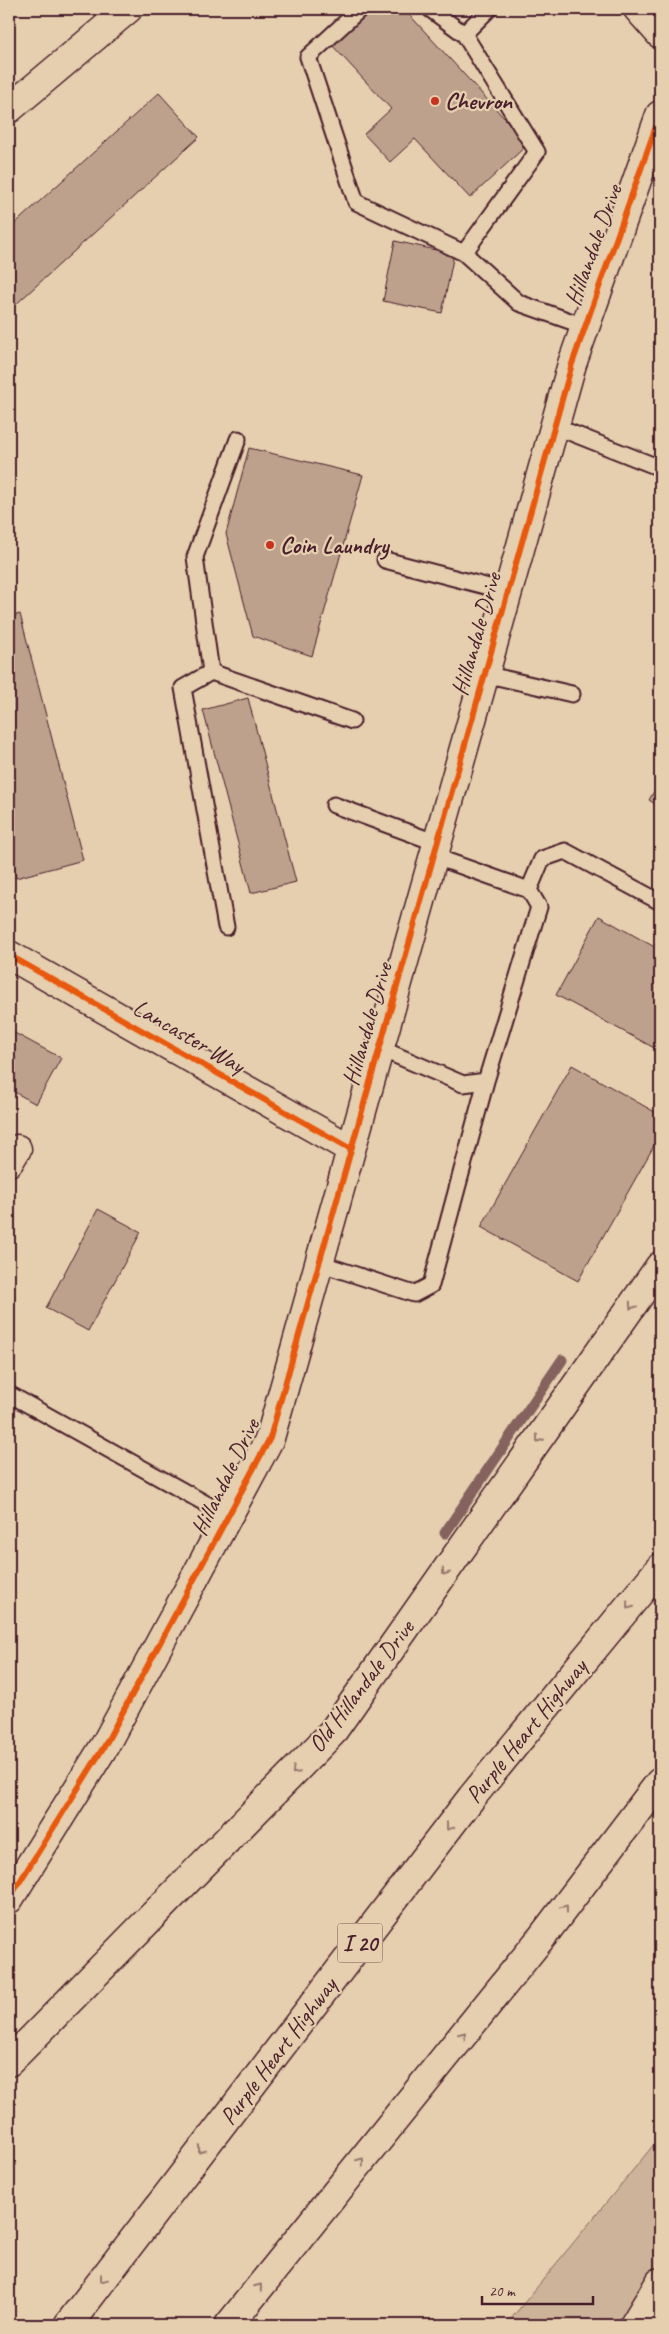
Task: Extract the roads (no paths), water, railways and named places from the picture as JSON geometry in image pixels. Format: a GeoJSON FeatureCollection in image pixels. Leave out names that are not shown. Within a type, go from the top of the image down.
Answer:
{"type":"FeatureCollection","features":[{"type":"Feature","properties":{"kind":"main road"},"geometry":{"type":"LineString","coordinates":[[9,109],[128,9]]}},
{"type":"Feature","properties":{"kind":"main road"},"geometry":{"type":"LineString","coordinates":[[638,9],[660,34]]}},
{"type":"Feature","properties":{"kind":"main road","name":"Hillandale Drive"},"geometry":{"type":"LineString","coordinates":[[9,1898],[105,1745],[270,1438],[554,426],[584,326],[660,115]]}},
{"type":"Feature","properties":{"kind":"main road","name":"Lancaster Way"},"geometry":{"type":"LineString","coordinates":[[9,955],[351,1150]]}},
{"type":"Feature","properties":{"kind":"main road","name":"Old Hillandale Drive"},"geometry":{"type":"LineString","coordinates":[[9,2062],[331,1734],[660,1266]]}},
{"type":"Feature","properties":{"kind":"main road","name":"Purple Heart Highway"},"geometry":{"type":"LineString","coordinates":[[68,2325],[472,1797],[660,1568]]}},
{"type":"Feature","properties":{"kind":"main road"},"geometry":{"type":"LineString","coordinates":[[228,2325],[542,1937],[660,1782]]}},
{"type":"Feature","properties":{"kind":"main road"},"geometry":{"type":"LineString","coordinates":[[634,2325],[660,2282]]}},
{"type":"Feature","properties":{"kind":"lane"},"geometry":{"type":"LineString","coordinates":[[360,9],[308,58],[356,202],[464,253],[519,303],[584,326]]}},
{"type":"Feature","properties":{"kind":"lane"},"geometry":{"type":"LineString","coordinates":[[430,9],[464,34],[537,152],[464,253]]}},
{"type":"Feature","properties":{"kind":"lane"},"geometry":{"type":"LineString","coordinates":[[464,34],[489,9]]}},
{"type":"Feature","properties":{"kind":"lane"},"geometry":{"type":"LineString","coordinates":[[554,426],[655,466]]}},
{"type":"Feature","properties":{"kind":"lane"},"geometry":{"type":"LineString","coordinates":[[211,672],[195,558],[238,439]]}},
{"type":"Feature","properties":{"kind":"lane"},"geometry":{"type":"LineString","coordinates":[[385,560],[508,592]]}},
{"type":"Feature","properties":{"kind":"lane"},"geometry":{"type":"LineString","coordinates":[[226,927],[183,688],[211,672],[352,721]]}},
{"type":"Feature","properties":{"kind":"lane"},"geometry":{"type":"LineString","coordinates":[[484,674],[572,694]]}},
{"type":"Feature","properties":{"kind":"lane"},"geometry":{"type":"LineString","coordinates":[[319,1263],[414,1294],[431,1285],[486,1081],[539,908],[528,890],[334,805]]}},
{"type":"Feature","properties":{"kind":"lane"},"geometry":{"type":"LineString","coordinates":[[528,890],[542,859],[565,851],[660,902]]}},
{"type":"Feature","properties":{"kind":"lane"},"geometry":{"type":"LineString","coordinates":[[379,1048],[463,1084],[486,1081]]}},
{"type":"Feature","properties":{"kind":"lane"},"geometry":{"type":"LineString","coordinates":[[9,1394],[228,1516]]}},
{"type":"Feature","properties":{"kind":"waterway"},"geometry":{"type":"LineString","coordinates":[[445,1533],[562,1360]]}},
{"type":"Feature","properties":{"kind":"place","name":"Chevron"},"geometry":{"type":"Point","coordinates":[435,101]}},
{"type":"Feature","properties":{"kind":"place","name":"Coin Laundry"},"geometry":{"type":"Point","coordinates":[270,545]}}]}
